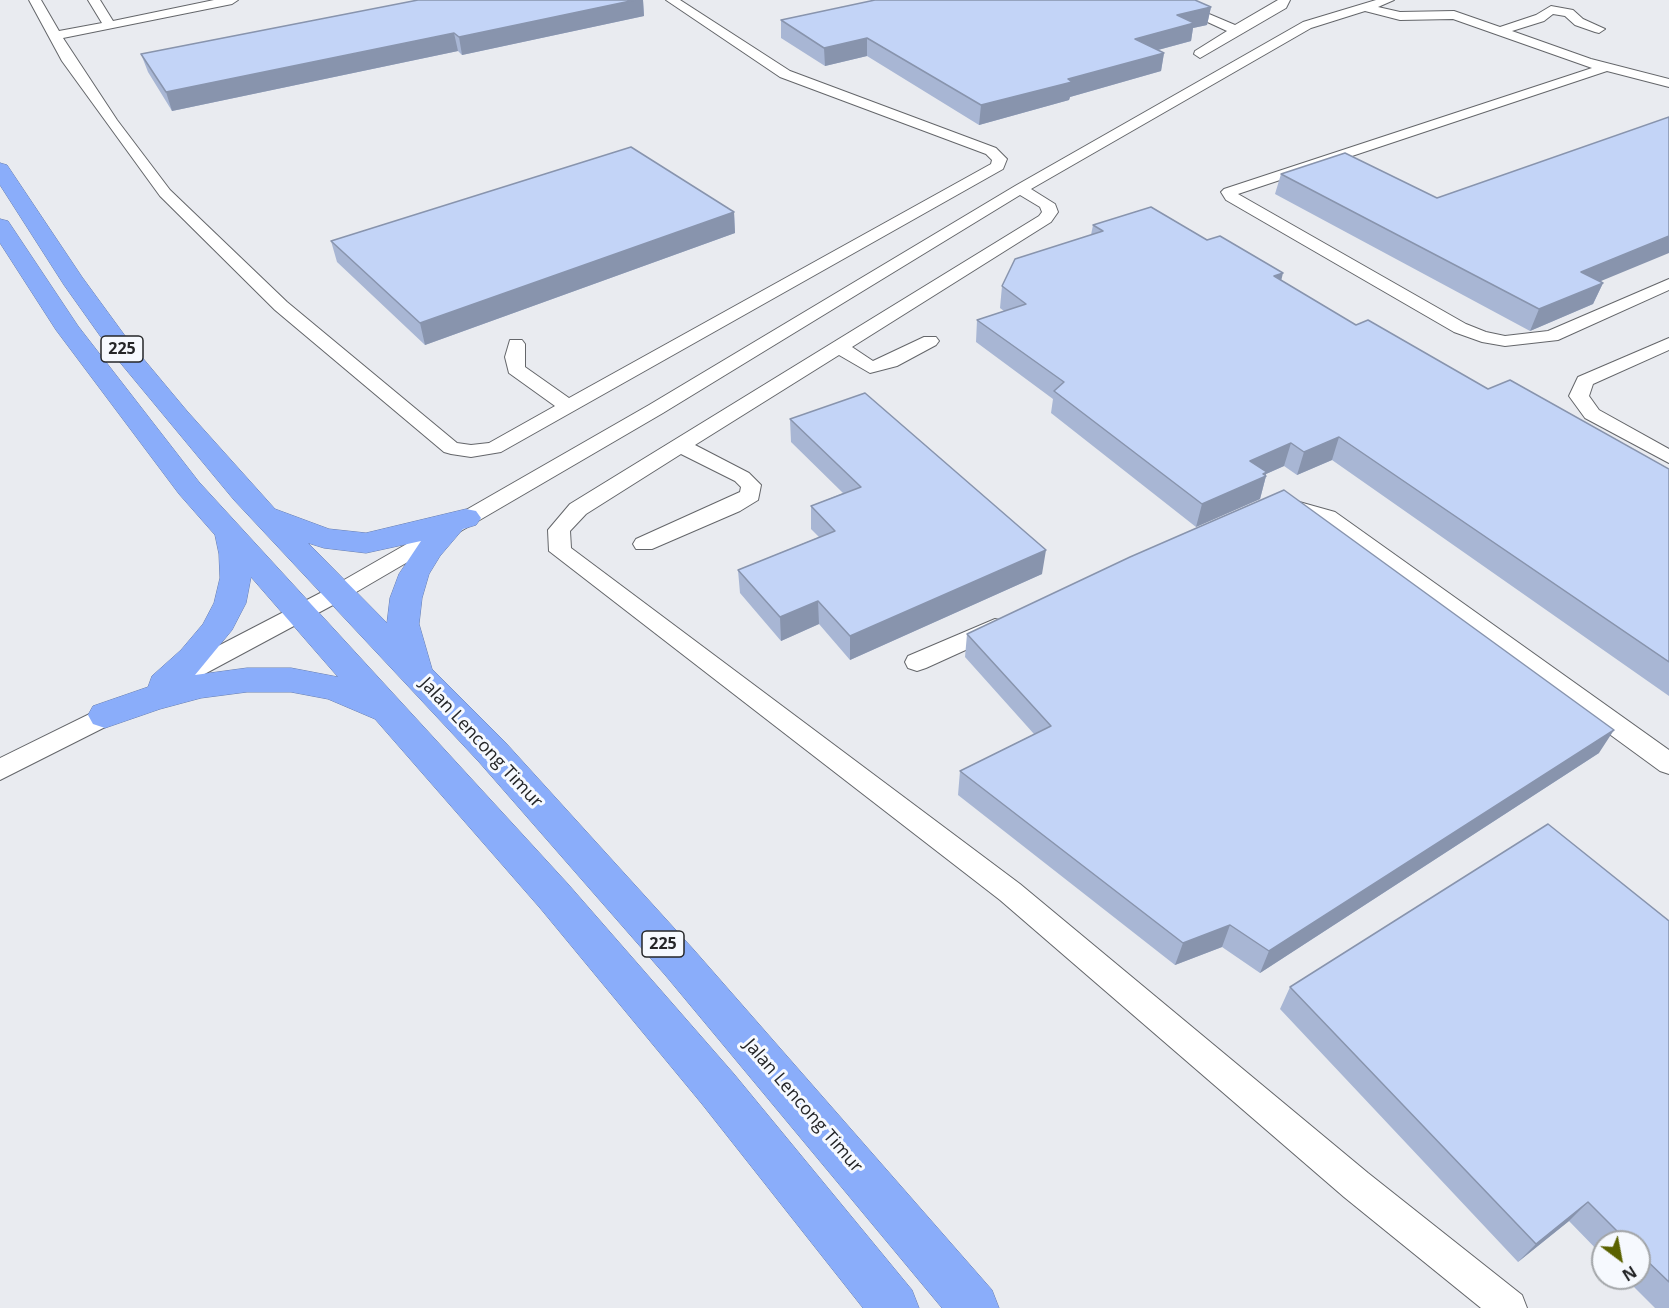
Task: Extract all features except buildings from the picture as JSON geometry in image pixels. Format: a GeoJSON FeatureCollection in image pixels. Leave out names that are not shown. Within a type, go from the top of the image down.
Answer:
{"type":"FeatureCollection","features":[{"type":"Feature","properties":{"kind":"highway","name":"Jalan Lencong Timur"},"geometry":{"type":"LineString","coordinates":[[0,169],[38,231],[122,349],[184,426],[338,593],[492,752],[680,963],[974,1308]]}},
{"type":"Feature","properties":{"kind":"highway","name":"225"},"geometry":{"type":"LineString","coordinates":[[0,226],[68,330],[113,392],[189,488],[554,896],[718,1089],[894,1308]]}},
{"type":"Feature","properties":{"kind":"highway"},"geometry":{"type":"LineString","coordinates":[[264,514],[324,538],[344,542],[366,543],[457,523]]}},
{"type":"Feature","properties":{"kind":"highway"},"geometry":{"type":"LineString","coordinates":[[417,675],[403,624],[405,598],[414,574],[429,550],[457,523]]}},
{"type":"Feature","properties":{"kind":"highway"},"geometry":{"type":"LineString","coordinates":[[164,685],[193,658],[216,630],[230,603],[236,578],[234,554],[228,532]]}},
{"type":"Feature","properties":{"kind":"highway"},"geometry":{"type":"LineString","coordinates":[[105,716],[153,698],[201,686],[247,680],[291,680],[332,687],[368,700],[397,720]]}},
{"type":"Feature","properties":{"kind":"street"},"geometry":{"type":"LineString","coordinates":[[35,0],[55,36],[112,123],[165,193],[281,306],[451,448],[471,451],[494,448],[998,166],[1000,159],[991,151],[792,77],[672,0]]}},
{"type":"Feature","properties":{"kind":"street"},"geometry":{"type":"LineString","coordinates":[[94,0],[116,26]]}},
{"type":"Feature","properties":{"kind":"street"},"geometry":{"type":"LineString","coordinates":[[55,36],[116,26],[232,0]]}},
{"type":"Feature","properties":{"kind":"street"},"geometry":{"type":"LineString","coordinates":[[1166,0],[1236,30]]}},
{"type":"Feature","properties":{"kind":"street"},"geometry":{"type":"LineString","coordinates":[[1200,54],[1236,30],[1282,5],[1284,0]]}},
{"type":"Feature","properties":{"kind":"street"},"geometry":{"type":"LineString","coordinates":[[1345,0],[1362,7],[1400,16],[1454,15],[1604,68],[1669,83]]}},
{"type":"Feature","properties":{"kind":"street"},"geometry":{"type":"LineString","coordinates":[[0,770],[338,593],[656,408],[1020,189],[1307,25],[1388,0]]}},
{"type":"Feature","properties":{"kind":"street"},"geometry":{"type":"LineString","coordinates":[[1500,31],[1540,18],[1546,11],[1551,10],[1569,13],[1579,22],[1599,29]]}},
{"type":"Feature","properties":{"kind":"street"},"geometry":{"type":"LineString","coordinates":[[1604,68],[1229,192],[1231,197],[1449,322],[1482,337],[1504,341],[1552,336],[1669,284]]}},
{"type":"Feature","properties":{"kind":"street"},"geometry":{"type":"LineString","coordinates":[[1325,159],[1346,168]]}},
{"type":"Feature","properties":{"kind":"street"},"geometry":{"type":"LineString","coordinates":[[1020,189],[1047,204],[1050,212],[1045,219],[578,509],[560,530],[560,551],[1010,892],[1356,1185],[1509,1308]]}},
{"type":"Feature","properties":{"kind":"street"},"geometry":{"type":"LineString","coordinates":[[839,347],[870,367],[881,366],[930,341]]}},
{"type":"Feature","properties":{"kind":"street"},"geometry":{"type":"LineString","coordinates":[[1669,343],[1585,381],[1579,396],[1592,414],[1669,457]]}},
{"type":"Feature","properties":{"kind":"street"},"geometry":{"type":"LineString","coordinates":[[516,344],[514,357],[516,369],[568,406]]}},
{"type":"Feature","properties":{"kind":"street"},"geometry":{"type":"LineString","coordinates":[[644,544],[732,506],[751,495],[751,484],[742,477],[680,446]]}},
{"type":"Feature","properties":{"kind":"street"},"geometry":{"type":"LineString","coordinates":[[1263,506],[1273,503],[1300,507],[1327,517],[1669,764]]}},
{"type":"Feature","properties":{"kind":"street"},"geometry":{"type":"LineString","coordinates":[[917,662],[1015,618]]}}]}
